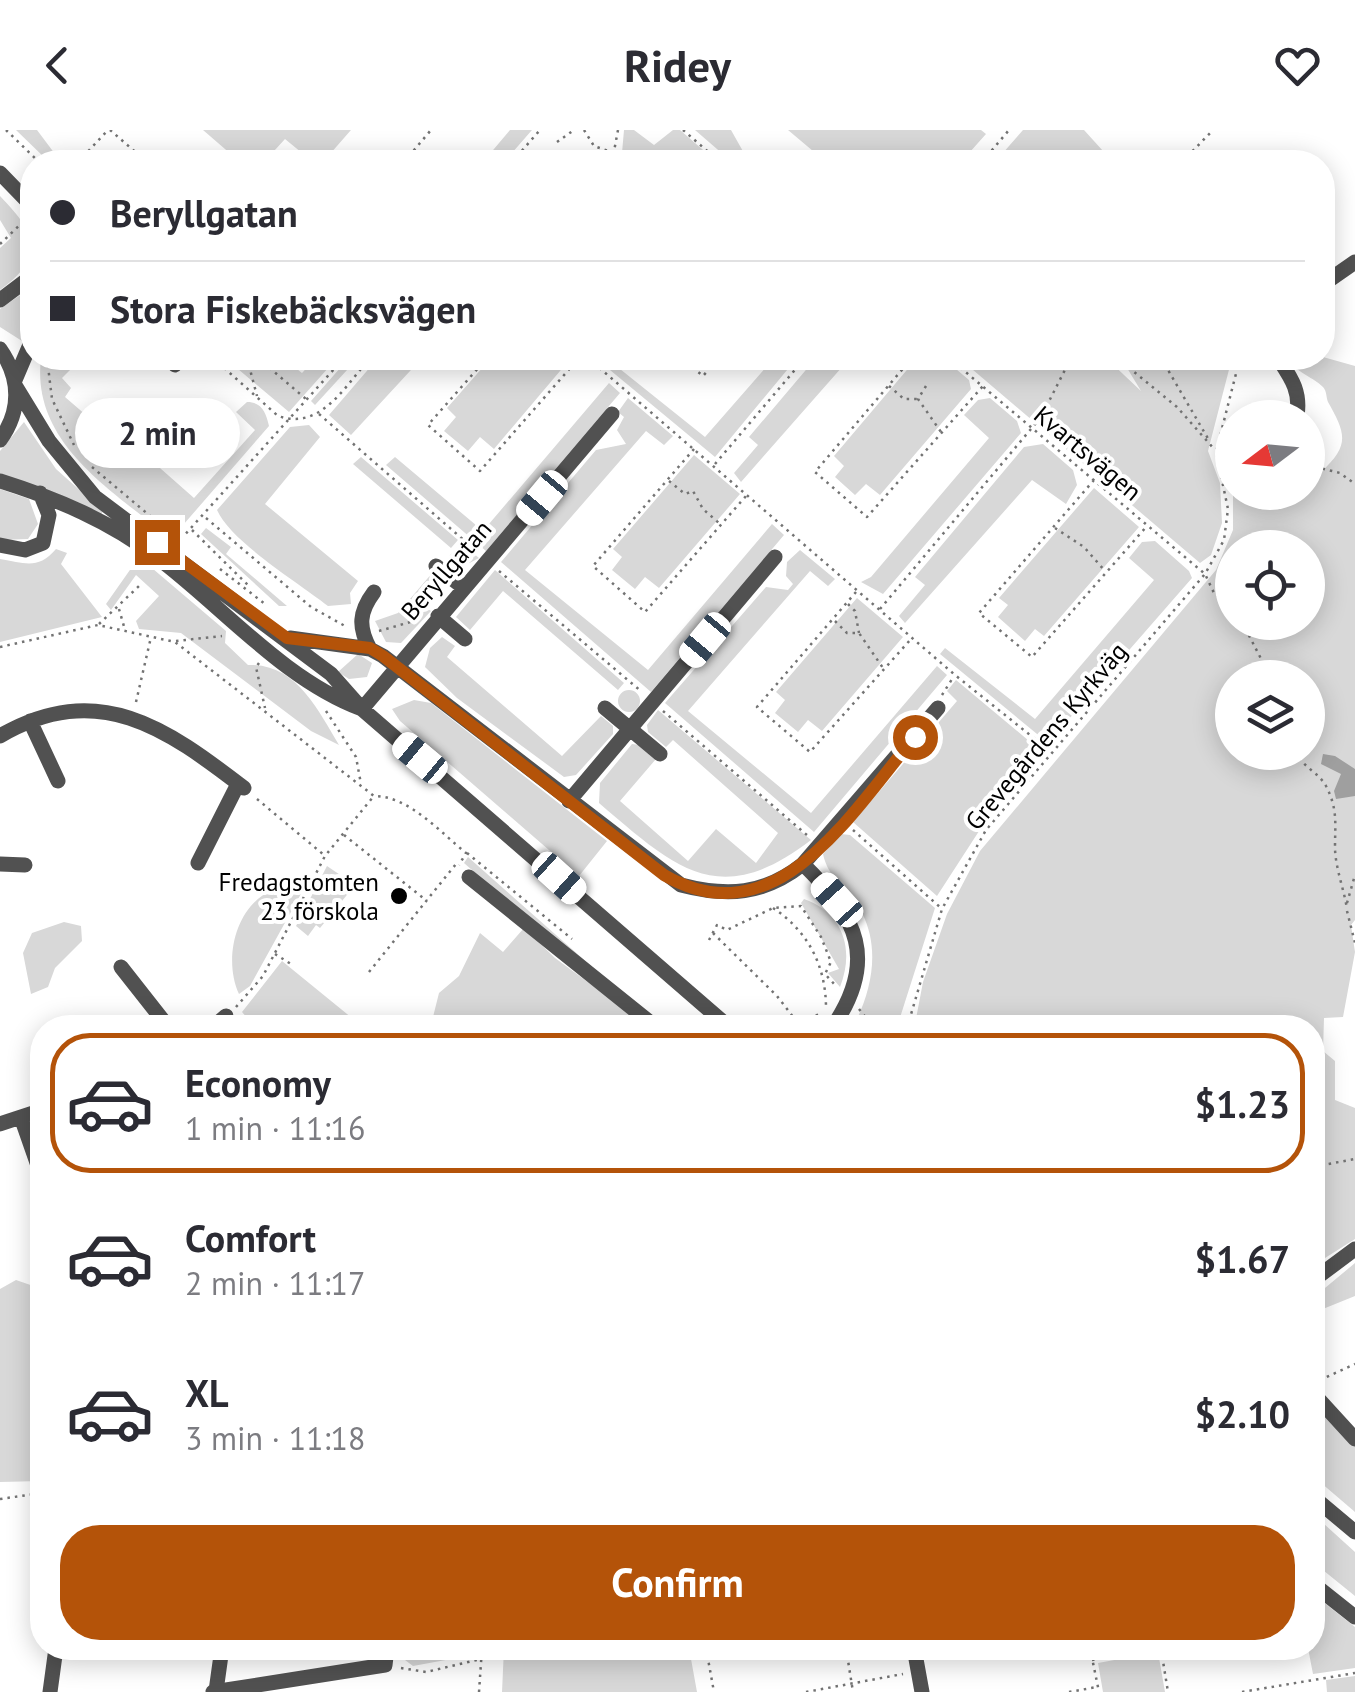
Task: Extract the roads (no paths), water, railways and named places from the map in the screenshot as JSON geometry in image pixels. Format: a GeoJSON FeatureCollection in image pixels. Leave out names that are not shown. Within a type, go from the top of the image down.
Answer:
{"type":"FeatureCollection","features":[{"type":"Feature","properties":{"kind":"street"},"geometry":{"type":"LineString","coordinates":[[0,173],[20,196]]}},
{"type":"Feature","properties":{"kind":"street"},"geometry":{"type":"LineString","coordinates":[[0,350],[48,441],[95,497],[287,638],[715,1015]]}},
{"type":"Feature","properties":{"kind":"street"},"geometry":{"type":"LineString","coordinates":[[0,440],[14,416],[21,370]]}},
{"type":"Feature","properties":{"kind":"street"},"geometry":{"type":"LineString","coordinates":[[1286,370],[1299,400]]}},
{"type":"Feature","properties":{"kind":"street","name":"Beryllgatan"},"geometry":{"type":"LineString","coordinates":[[362,708],[612,414]]}},
{"type":"Feature","properties":{"kind":"street"},"geometry":{"type":"LineString","coordinates":[[0,481],[40,493],[129,536],[310,682],[362,708]]}},
{"type":"Feature","properties":{"kind":"street"},"geometry":{"type":"LineString","coordinates":[[0,545],[25,550],[43,543],[49,515],[40,493]]}},
{"type":"Feature","properties":{"kind":"street"},"geometry":{"type":"LineString","coordinates":[[568,801],[775,557]]}},
{"type":"Feature","properties":{"kind":"street"},"geometry":{"type":"LineString","coordinates":[[436,566],[463,587]]}},
{"type":"Feature","properties":{"kind":"street"},"geometry":{"type":"LineString","coordinates":[[374,592],[361,614],[364,636],[396,667],[664,875],[711,893],[756,890],[803,864],[938,708]]}},
{"type":"Feature","properties":{"kind":"street"},"geometry":{"type":"LineString","coordinates":[[438,616],[465,639]]}},
{"type":"Feature","properties":{"kind":"street"},"geometry":{"type":"LineString","coordinates":[[287,638],[364,636]]}},
{"type":"Feature","properties":{"kind":"street"},"geometry":{"type":"LineString","coordinates":[[604,708],[660,754]]}},
{"type":"Feature","properties":{"kind":"street"},"geometry":{"type":"LineString","coordinates":[[0,736],[30,721],[78,711],[132,718],[183,740],[241,786],[198,863]]}},
{"type":"Feature","properties":{"kind":"street"},"geometry":{"type":"LineString","coordinates":[[30,721],[58,781]]}},
{"type":"Feature","properties":{"kind":"street"},"geometry":{"type":"LineString","coordinates":[[0,864],[25,865]]}},
{"type":"Feature","properties":{"kind":"street"},"geometry":{"type":"LineString","coordinates":[[803,864],[837,900],[857,938],[859,966],[850,998],[840,1015]]}},
{"type":"Feature","properties":{"kind":"street"},"geometry":{"type":"LineString","coordinates":[[469,877],[641,1015]]}},
{"type":"Feature","properties":{"kind":"street"},"geometry":{"type":"LineString","coordinates":[[121,967],[160,1015]]}},
{"type":"Feature","properties":{"kind":"street"},"geometry":{"type":"LineString","coordinates":[[0,1124],[30,1114]]}},
{"type":"Feature","properties":{"kind":"street"},"geometry":{"type":"LineString","coordinates":[[22,1117],[30,1141]]}},
{"type":"Feature","properties":{"kind":"street"},"geometry":{"type":"LineString","coordinates":[[1325,1271],[1355,1249]]}},
{"type":"Feature","properties":{"kind":"street"},"geometry":{"type":"LineString","coordinates":[[1325,1407],[1355,1440]]}},
{"type":"Feature","properties":{"kind":"street"},"geometry":{"type":"LineString","coordinates":[[1325,1507],[1355,1532]]}},
{"type":"Feature","properties":{"kind":"street"},"geometry":{"type":"LineString","coordinates":[[1325,1594],[1355,1618]]}},
{"type":"Feature","properties":{"kind":"street"},"geometry":{"type":"LineString","coordinates":[[50,1692],[54,1660]]}},
{"type":"Feature","properties":{"kind":"street"},"geometry":{"type":"LineString","coordinates":[[220,1660],[214,1692],[385,1665],[386,1660]]}},
{"type":"Feature","properties":{"kind":"street"},"geometry":{"type":"LineString","coordinates":[[916,1660],[922,1692]]}},
{"type":"Feature","properties":{"kind":"place","name":"Fredagstomten 23 förskola"},"geometry":{"type":"Point","coordinates":[399,896]}}]}
